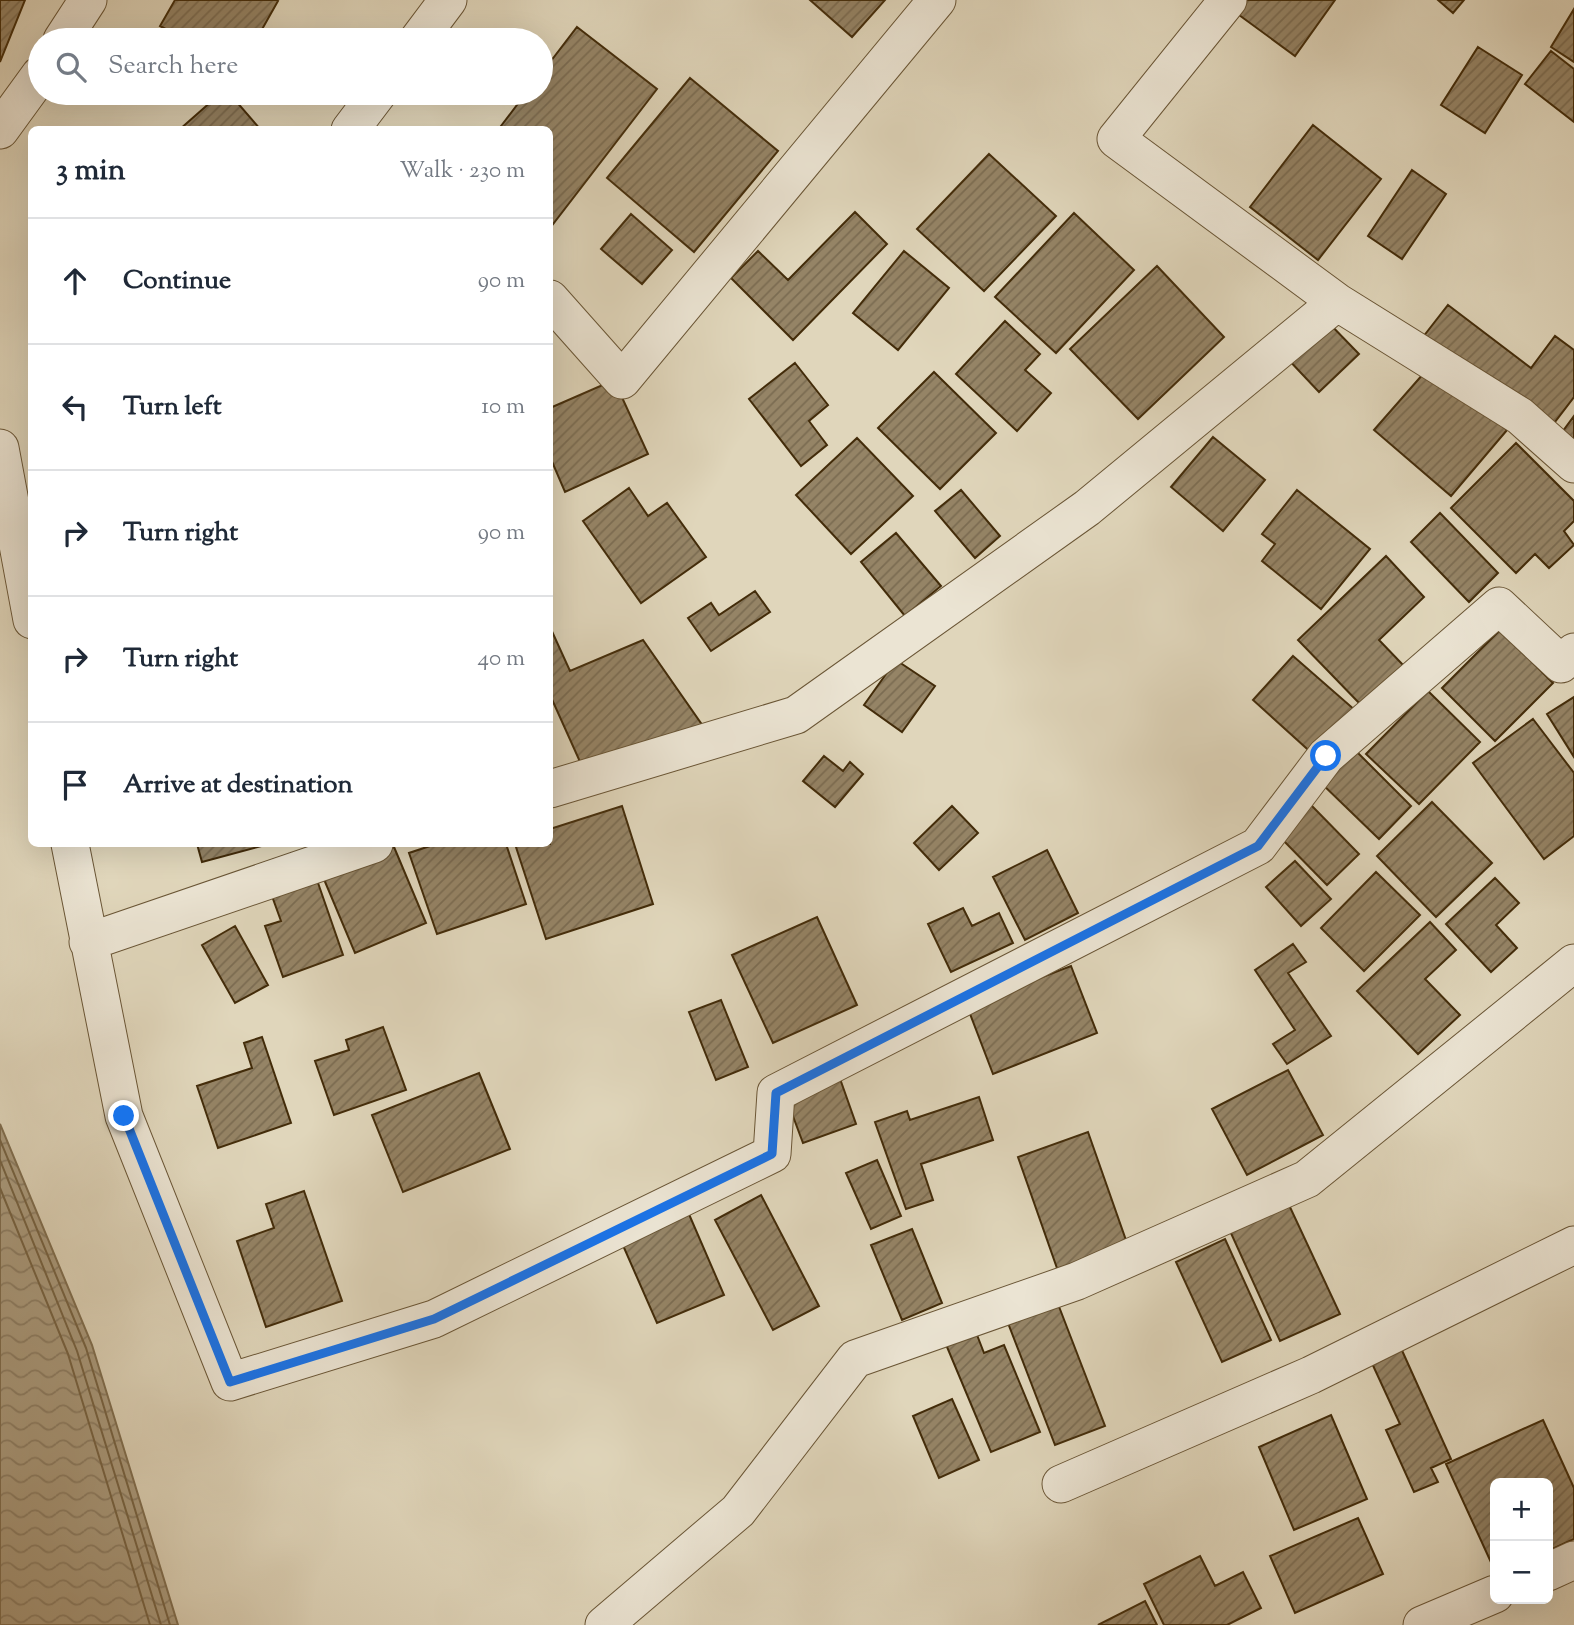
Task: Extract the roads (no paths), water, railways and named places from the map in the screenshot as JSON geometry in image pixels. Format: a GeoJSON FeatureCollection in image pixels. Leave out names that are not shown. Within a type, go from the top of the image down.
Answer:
{"type":"FeatureCollection","features":[{"type":"Feature","properties":{"kind":"street"},"geometry":{"type":"LineString","coordinates":[[70,28],[88,0]]}},
{"type":"Feature","properties":{"kind":"street"},"geometry":{"type":"LineString","coordinates":[[427,28],[448,0]]}},
{"type":"Feature","properties":{"kind":"street"},"geometry":{"type":"LineString","coordinates":[[553,302],[622,380],[937,0]]}},
{"type":"Feature","properties":{"kind":"street"},"geometry":{"type":"LineString","coordinates":[[1228,0],[1116,139],[1337,302],[1520,416],[1574,464]]}},
{"type":"Feature","properties":{"kind":"street"},"geometry":{"type":"LineString","coordinates":[[0,130],[28,92]]}},
{"type":"Feature","properties":{"kind":"street"},"geometry":{"type":"LineString","coordinates":[[353,126],[369,105]]}},
{"type":"Feature","properties":{"kind":"street"},"geometry":{"type":"LineString","coordinates":[[553,788],[796,715],[1087,508],[1337,302]]}},
{"type":"Feature","properties":{"kind":"street"},"geometry":{"type":"LineString","coordinates":[[13,463],[28,587]]}},
{"type":"Feature","properties":{"kind":"street"},"geometry":{"type":"LineString","coordinates":[[71,847],[124,1116],[230,1382],[434,1319],[772,1154],[776,1093],[1258,846],[1326,756],[1499,606],[1560,664],[1574,652]]}},
{"type":"Feature","properties":{"kind":"street"},"geometry":{"type":"LineString","coordinates":[[88,942],[365,847]]}},
{"type":"Feature","properties":{"kind":"street"},"geometry":{"type":"LineString","coordinates":[[604,1625],[738,1511],[855,1359],[1077,1281],[1307,1179],[1574,963]]}},
{"type":"Feature","properties":{"kind":"street"},"geometry":{"type":"LineString","coordinates":[[1061,1483],[1311,1376],[1574,1245]]}},
{"type":"Feature","properties":{"kind":"street"},"geometry":{"type":"LineString","coordinates":[[1553,1570],[1574,1560]]}},
{"type":"Feature","properties":{"kind":"street"},"geometry":{"type":"LineString","coordinates":[[1422,1625],[1490,1596]]}},
{"type":"Feature","properties":{"kind":"water"},"geometry":{"type":"Polygon","coordinates":[[[0,1124],[92,1345],[178,1625],[0,1625],[0,1124]]]}}]}
